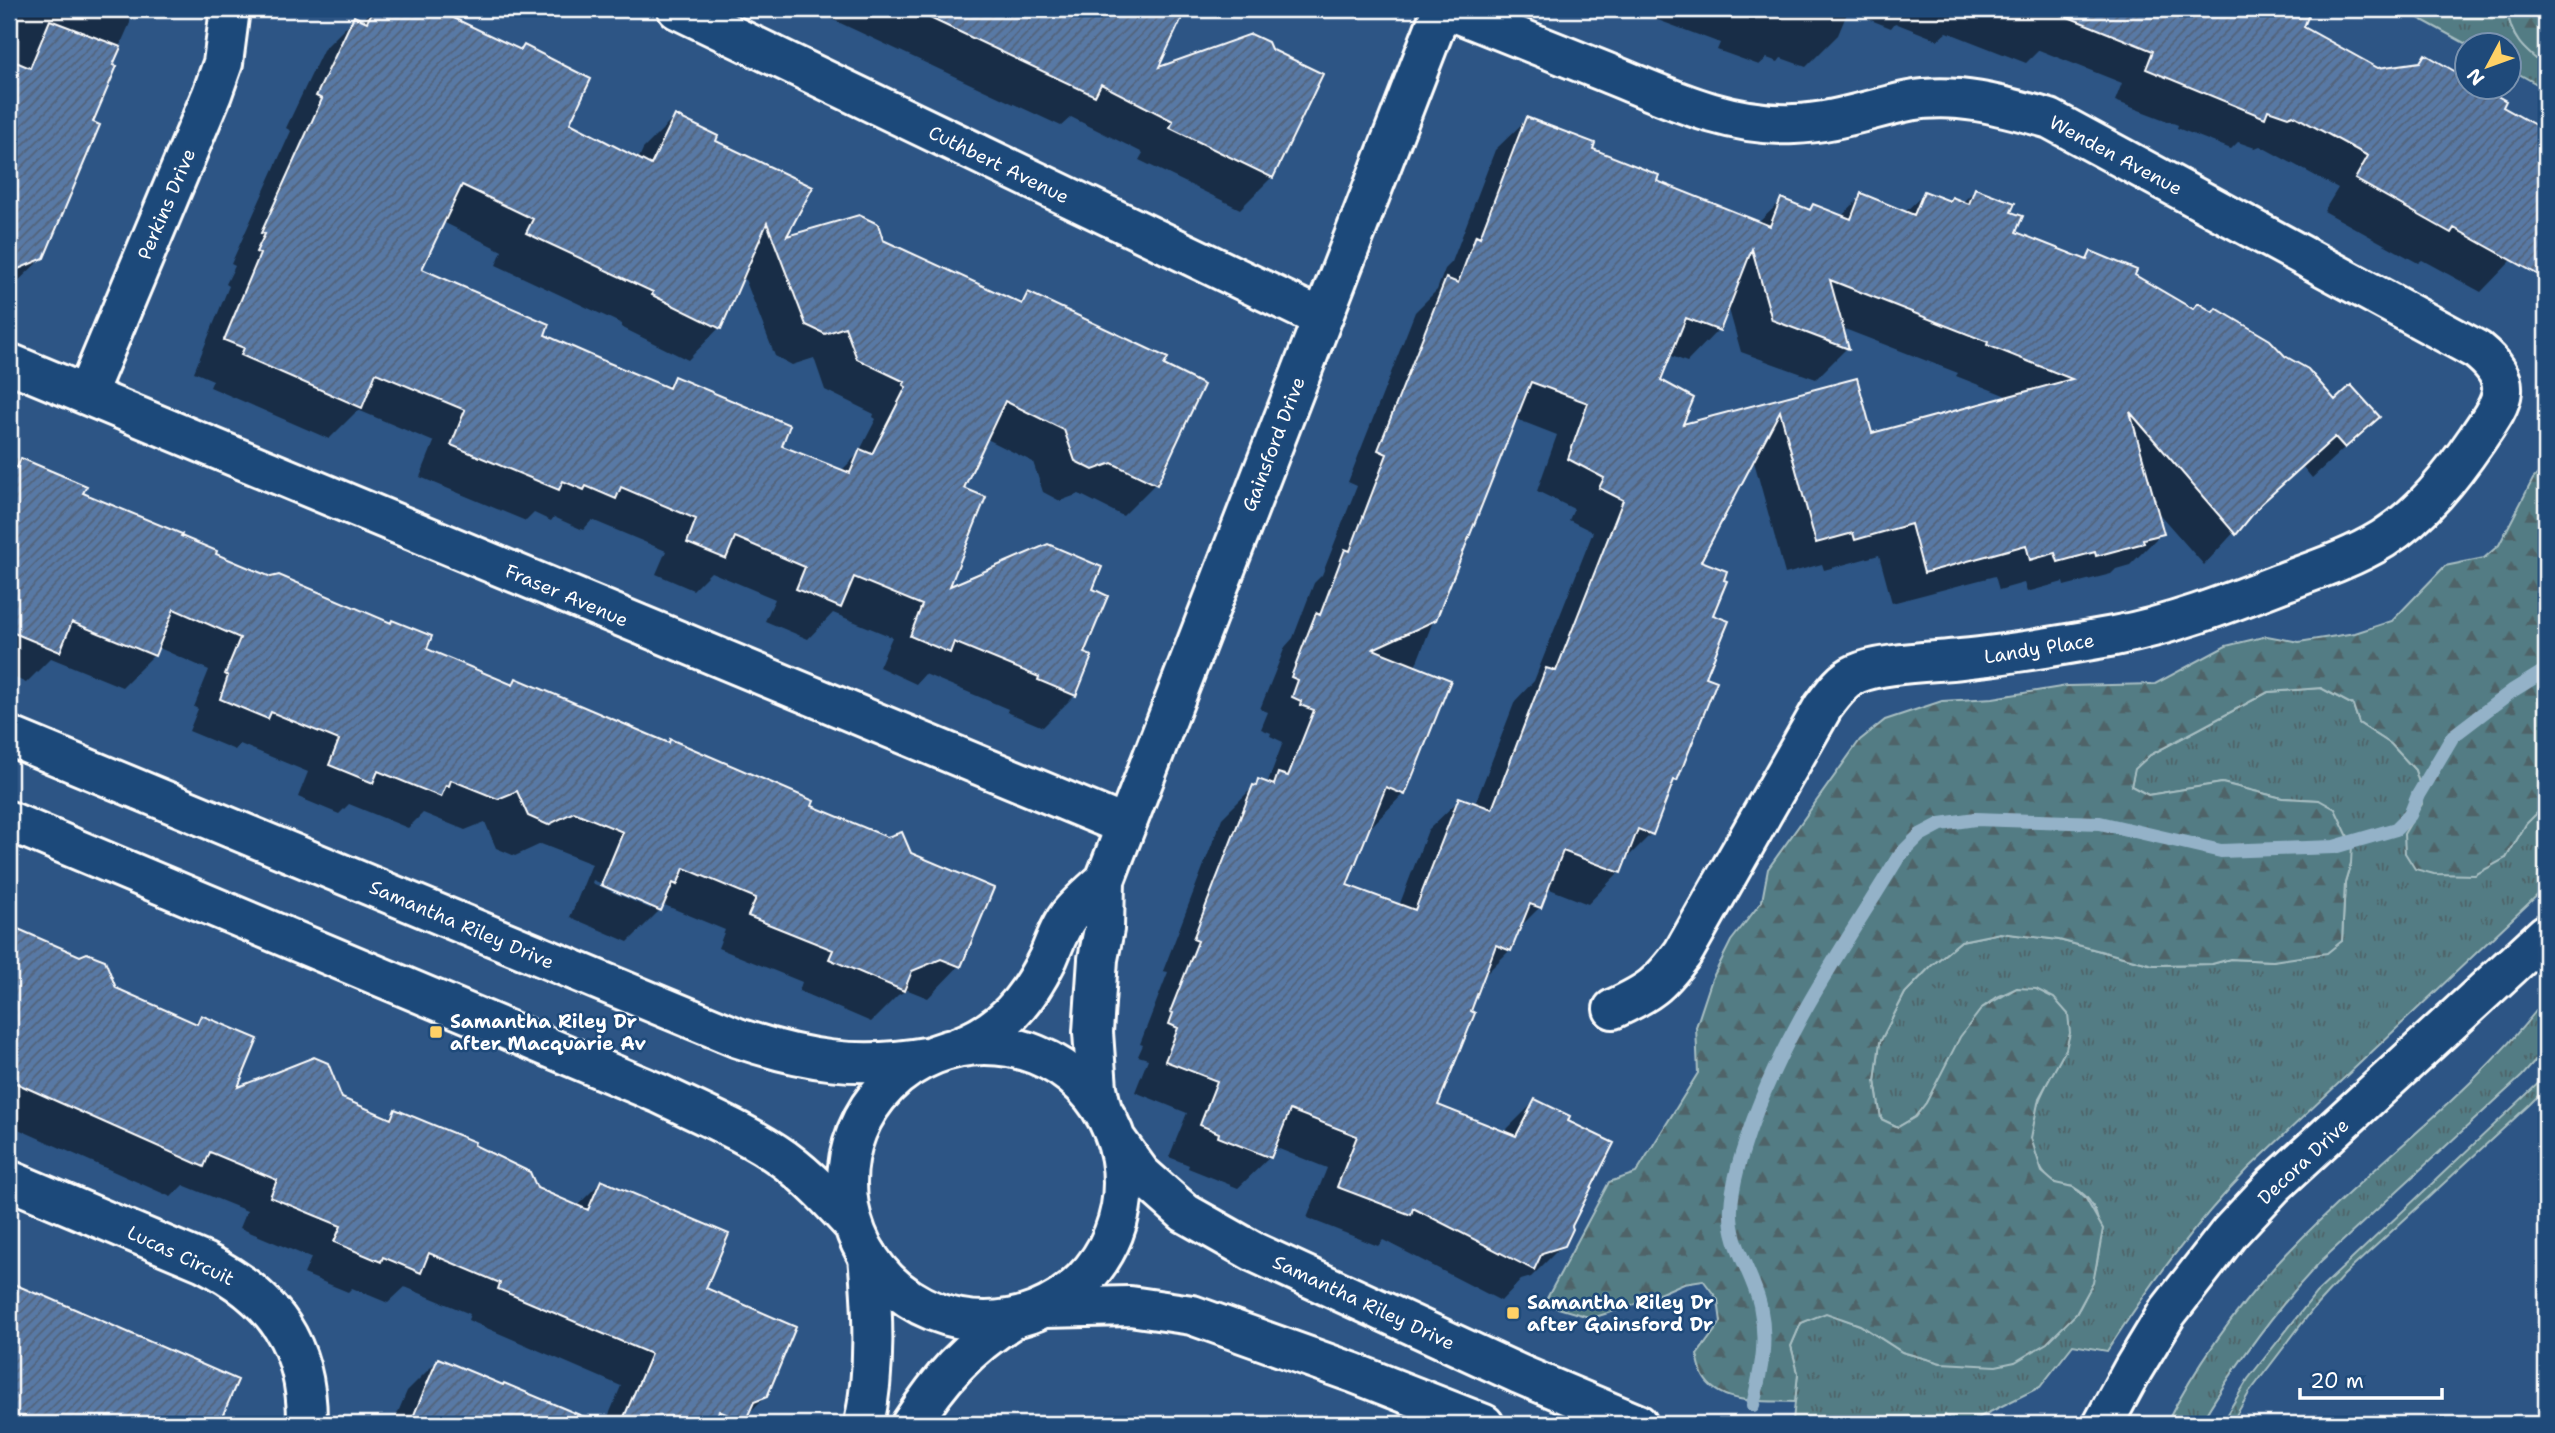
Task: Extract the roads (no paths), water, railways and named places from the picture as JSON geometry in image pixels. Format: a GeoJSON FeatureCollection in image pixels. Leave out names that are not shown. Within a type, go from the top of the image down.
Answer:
{"type":"FeatureCollection","features":[{"type":"Feature","properties":{"kind":"street","name":"Perkins Drive"},"geometry":{"type":"LineString","coordinates":[[86,395],[212,94],[223,63],[230,9]]}},
{"type":"Feature","properties":{"kind":"street","name":"Cuthbert Avenue"},"geometry":{"type":"LineString","coordinates":[[677,9],[1321,318]]}},
{"type":"Feature","properties":{"kind":"street","name":"Gainsford Drive"},"geometry":{"type":"LineString","coordinates":[[911,1424],[954,1364],[974,1346],[1028,1313],[1072,1291],[1095,1267],[1112,1238],[1122,1206],[1123,1173],[1097,1088],[1093,1032],[1098,959],[1104,929],[1105,880],[1321,318],[1444,9]]}},
{"type":"Feature","properties":{"kind":"street","name":"Wenden Avenue"},"geometry":{"type":"LineString","coordinates":[[1444,9],[1686,105],[1735,119],[1793,125],[1842,118],[1911,101],[1956,98],[2001,105],[2050,119],[2477,350]]}},
{"type":"Feature","properties":{"kind":"street","name":"Landy Place"},"geometry":{"type":"LineString","coordinates":[[1613,1009],[1640,997],[1662,980],[1683,953],[1824,708],[1845,681],[1856,674],[1874,669],[1989,656],[2115,636],[2162,625],[2215,609],[2344,560],[2384,538],[2437,493],[2459,466],[2495,412],[2503,383],[2498,369],[2477,350]]}},
{"type":"Feature","properties":{"kind":"street","name":"Fraser Avenue"},"geometry":{"type":"LineString","coordinates":[[9,363],[1126,826]]}},
{"type":"Feature","properties":{"kind":"street","name":"Samantha Riley Drive"},"geometry":{"type":"LineString","coordinates":[[9,736],[777,1052],[871,1064],[991,1045],[1024,1050],[1055,1063],[1081,1084],[1141,1174],[1185,1213],[1244,1247],[1483,1357],[1638,1424]]}},
{"type":"Feature","properties":{"kind":"street"},"geometry":{"type":"LineString","coordinates":[[9,821],[660,1094],[744,1135],[784,1159],[830,1199],[889,1282],[915,1302],[946,1315],[979,1321],[1028,1313],[1130,1307],[1192,1315],[1341,1368],[1484,1424]]}},
{"type":"Feature","properties":{"kind":"street","name":"Gainsford Drive"},"geometry":{"type":"LineString","coordinates":[[942,1052],[979,1039],[1012,1014],[1043,968],[1068,916],[1105,880]]}},
{"type":"Feature","properties":{"kind":"street","name":"Decora Drive"},"geometry":{"type":"LineString","coordinates":[[2103,1424],[2168,1313],[2230,1232],[2274,1185],[2546,934]]}},
{"type":"Feature","properties":{"kind":"street"},"geometry":{"type":"LineString","coordinates":[[864,1424],[872,1367],[872,1301],[861,1241],[847,1193],[848,1160],[858,1128],[874,1099],[898,1075],[942,1052]]}},
{"type":"Feature","properties":{"kind":"street","name":"Lucas Circuit"},"geometry":{"type":"LineString","coordinates":[[9,1180],[204,1262],[232,1276],[256,1294],[276,1317],[292,1342],[302,1370],[307,1400],[307,1424]]}},
{"type":"Feature","properties":{"kind":"waterway"},"geometry":{"type":"LineString","coordinates":[[1753,1405],[1761,1368],[1763,1332],[1757,1293],[1737,1246],[1731,1222],[1733,1189],[1740,1160],[1763,1095],[1797,1024],[1899,856],[1920,835],[1941,824],[1975,819],[2100,823],[2221,851],[2334,847],[2396,829],[2410,815],[2418,795],[2453,736],[2512,691],[2546,670]]}},
{"type":"Feature","properties":{"kind":"place","name":"Samantha Riley Dr after Macquarie Av"},"geometry":{"type":"Point","coordinates":[436,1032]}},
{"type":"Feature","properties":{"kind":"place","name":"Samantha Riley Dr after Gainsford Dr"},"geometry":{"type":"Point","coordinates":[1513,1313]}}]}
